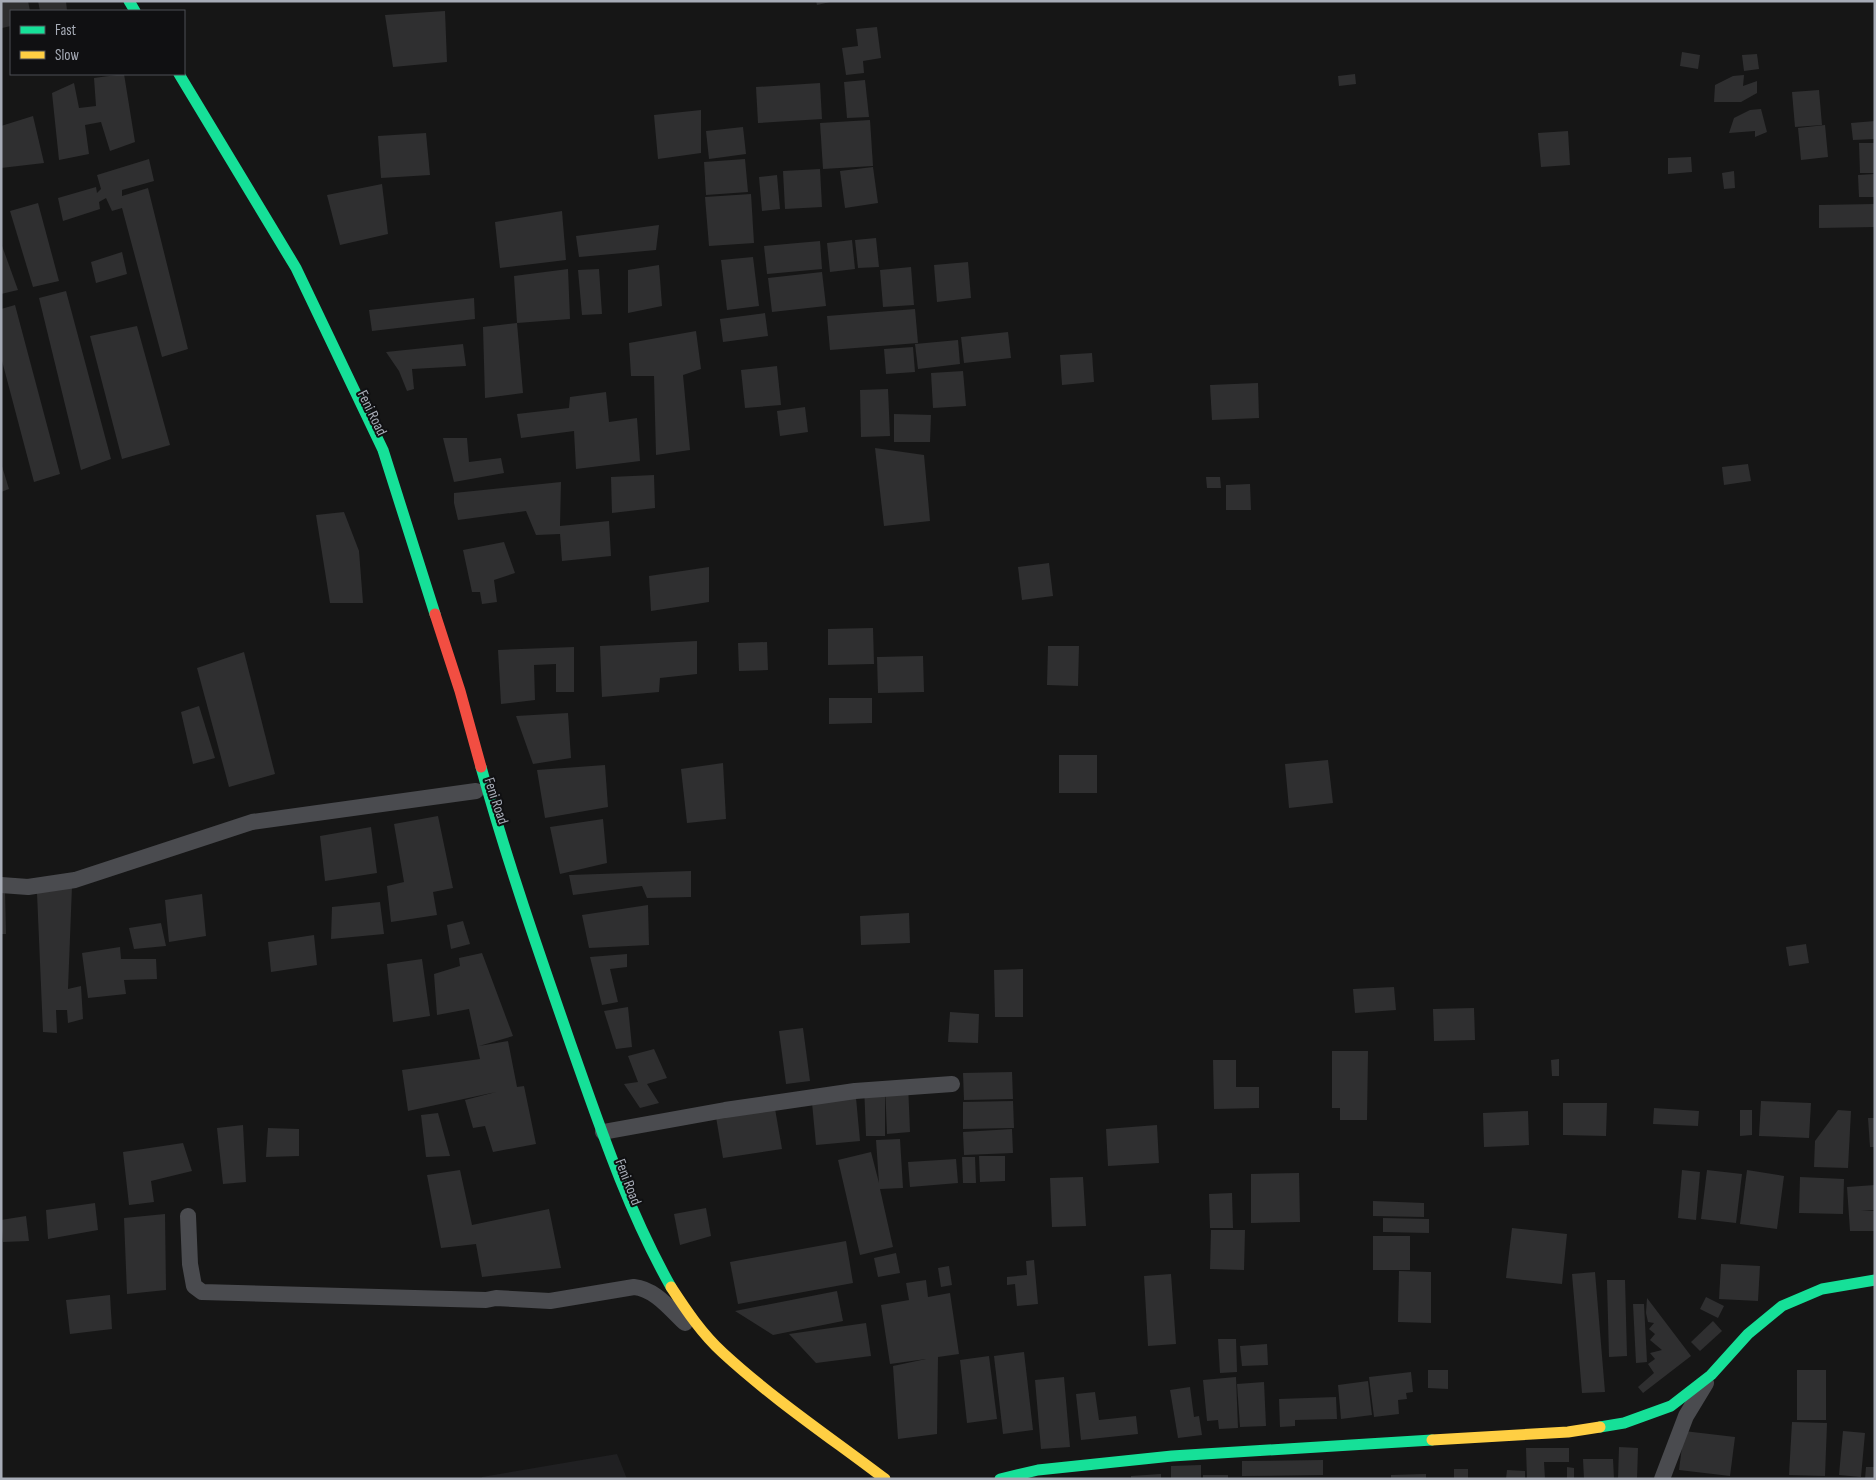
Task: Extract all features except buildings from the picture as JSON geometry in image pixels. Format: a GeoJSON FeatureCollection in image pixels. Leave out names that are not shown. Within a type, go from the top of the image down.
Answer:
{"type":"FeatureCollection","features":[{"type":"Feature","properties":{"kind":"main road"},"geometry":{"type":"LineString","coordinates":[[172,75],[275,255]]}},
{"type":"Feature","properties":{"kind":"main road"},"geometry":{"type":"LineString","coordinates":[[180,75],[296,268],[383,450],[460,691],[496,819],[524,907],[602,1132],[652,1252],[671,1288],[696,1325],[722,1352],[762,1386],[885,1479]]}},
{"type":"Feature","properties":{"kind":"main road","name":"Feni Road"},"geometry":{"type":"LineString","coordinates":[[289,280],[308,314],[372,449],[434,648]]}},
{"type":"Feature","properties":{"kind":"main road","name":"Feni Road"},"geometry":{"type":"LineString","coordinates":[[468,762],[541,987],[592,1130],[632,1234],[650,1269],[685,1323],[707,1350],[757,1393],[867,1479]]}},
{"type":"Feature","properties":{"kind":"main road"},"geometry":{"type":"LineString","coordinates":[[1000,1479],[1038,1470],[1172,1456],[1568,1432],[1624,1423],[1671,1406],[1711,1375],[1748,1334],[1782,1306],[1822,1289],[1875,1280]]}},
{"type":"Feature","properties":{"kind":"street"},"geometry":{"type":"LineString","coordinates":[[1,885],[28,887],[75,880],[252,822],[476,791]]}},
{"type":"Feature","properties":{"kind":"street"},"geometry":{"type":"LineString","coordinates":[[602,1132],[725,1110],[855,1091],[952,1084]]}},
{"type":"Feature","properties":{"kind":"street"},"geometry":{"type":"LineString","coordinates":[[188,1216],[190,1264],[194,1286],[202,1292],[486,1300],[496,1298],[550,1301],[634,1287],[652,1292],[685,1323]]}},
{"type":"Feature","properties":{"kind":"street"},"geometry":{"type":"LineString","coordinates":[[1662,1479],[1686,1416],[1711,1375]]}},
{"type":"Feature","properties":{"kind":"shaded area"},"geometry":{"type":"Polygon","coordinates":[[[617,1454],[627,1479],[482,1479],[482,1477],[617,1454]]]}},
{"type":"Feature","properties":{"kind":"traffic: fast"},"geometry":{"type":"LineString","coordinates":[[129,1],[134,10]]}},
{"type":"Feature","properties":{"kind":"traffic: fast"},"geometry":{"type":"LineString","coordinates":[[180,75],[296,268],[383,450],[435,614]]}},
{"type":"Feature","properties":{"kind":"traffic: fast"},"geometry":{"type":"LineString","coordinates":[[481,767],[524,907],[604,1138],[641,1229],[671,1287]]}},
{"type":"Feature","properties":{"kind":"traffic: fast"},"geometry":{"type":"LineString","coordinates":[[1600,1427],[1624,1423],[1671,1406],[1711,1375],[1748,1334],[1782,1306],[1822,1289],[1875,1280]]}},
{"type":"Feature","properties":{"kind":"traffic: fast"},"geometry":{"type":"LineString","coordinates":[[1000,1479],[1038,1470],[1172,1456],[1432,1440]]}},
{"type":"Feature","properties":{"kind":"traffic: slow"},"geometry":{"type":"LineString","coordinates":[[671,1287],[701,1330],[715,1346],[782,1402],[885,1479]]}},
{"type":"Feature","properties":{"kind":"traffic: slow"},"geometry":{"type":"LineString","coordinates":[[1432,1440],[1568,1432],[1600,1427]]}},
{"type":"Feature","properties":{"kind":"traffic: jam"},"geometry":{"type":"LineString","coordinates":[[435,614],[460,691],[481,767]]}}]}
